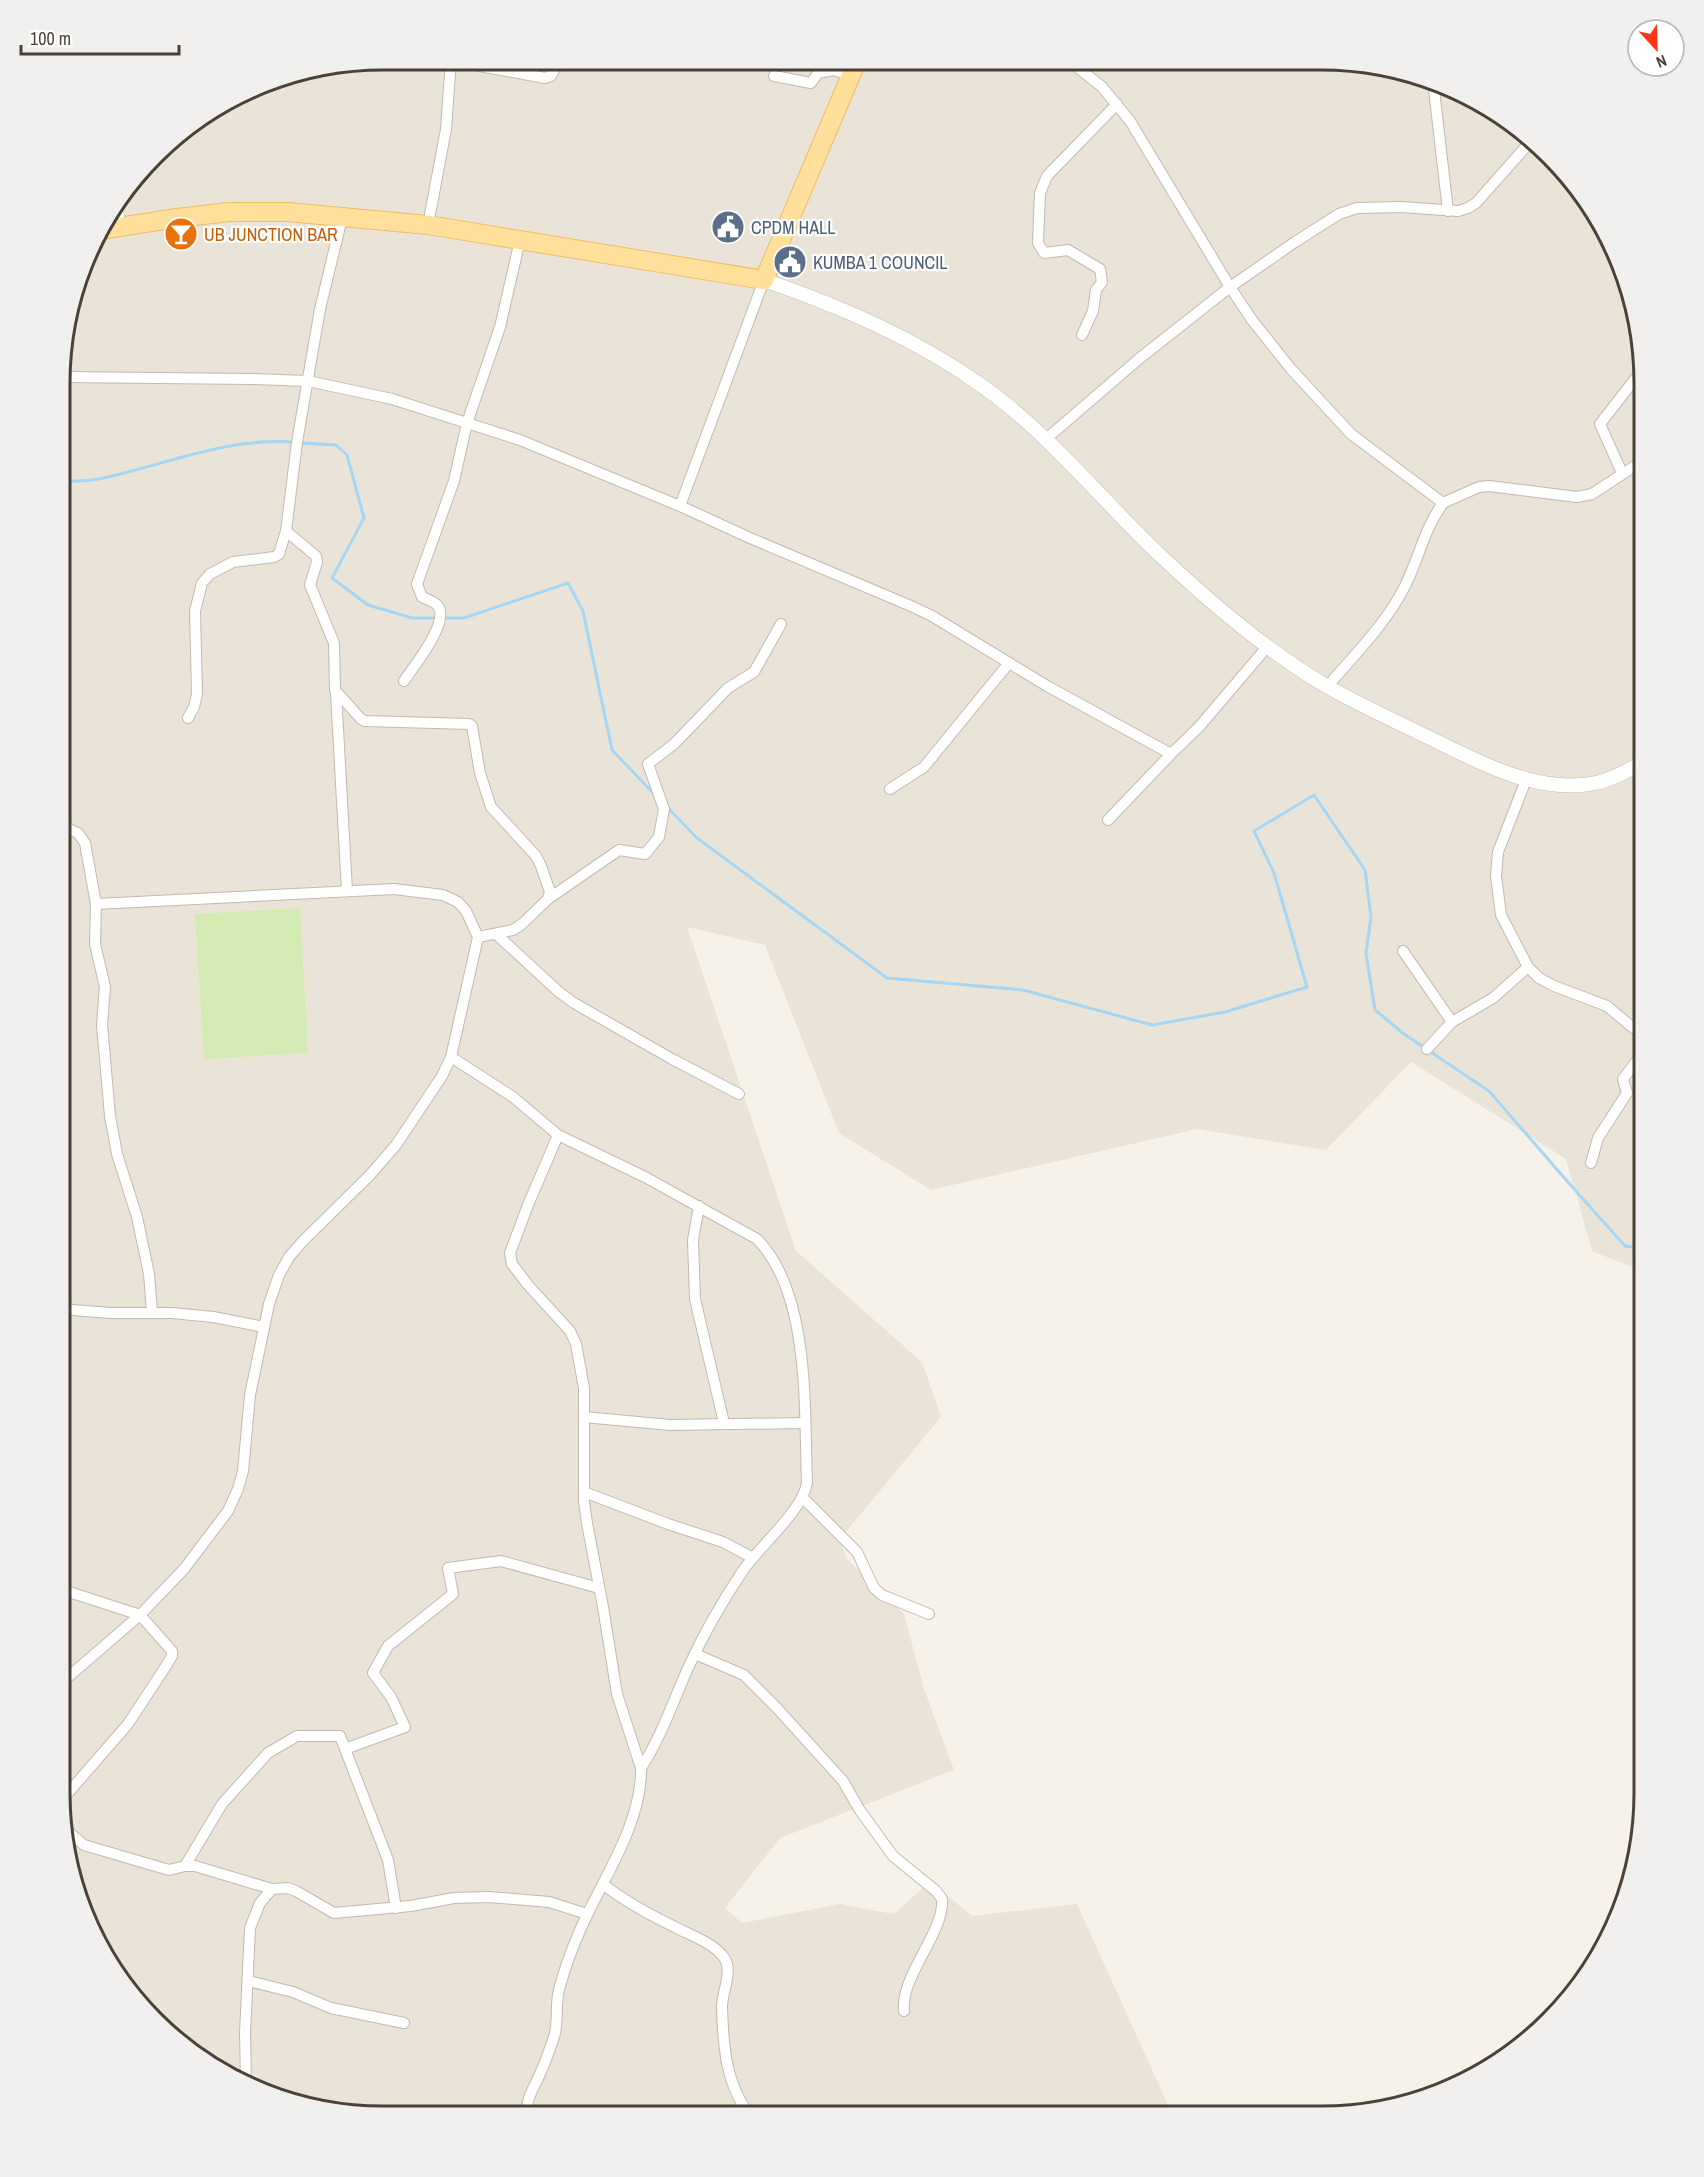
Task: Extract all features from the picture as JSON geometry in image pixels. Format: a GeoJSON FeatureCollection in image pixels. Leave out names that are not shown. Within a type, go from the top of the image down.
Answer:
{"type":"FeatureCollection","features":[{"type":"Feature","properties":{"kind":"main road"},"geometry":{"type":"LineString","coordinates":[[111,229],[229,212],[288,212],[428,225],[764,280],[854,70]]}},
{"type":"Feature","properties":{"kind":"street"},"geometry":{"type":"LineString","coordinates":[[428,225],[446,129],[449,70]]}},
{"type":"Feature","properties":{"kind":"street"},"geometry":{"type":"LineString","coordinates":[[500,70],[545,78],[551,76],[554,70]]}},
{"type":"Feature","properties":{"kind":"street"},"geometry":{"type":"LineString","coordinates":[[774,76],[811,83],[818,73],[834,70]]}},
{"type":"Feature","properties":{"kind":"street"},"geometry":{"type":"LineString","coordinates":[[1081,70],[1102,87],[1117,104],[1175,194],[1230,287],[1252,320],[1291,369],[1351,434],[1443,503]]}},
{"type":"Feature","properties":{"kind":"street"},"geometry":{"type":"LineString","coordinates":[[1434,92],[1448,211]]}},
{"type":"Feature","properties":{"kind":"street"},"geometry":{"type":"LineString","coordinates":[[1082,335],[1093,311],[1096,290],[1102,282],[1100,269],[1068,250],[1044,253],[1038,243],[1040,192],[1047,176],[1117,104]]}},
{"type":"Feature","properties":{"kind":"street"},"geometry":{"type":"LineString","coordinates":[[1046,439],[1140,358],[1230,287],[1295,242],[1349,209],[1401,207],[1448,211],[1468,208],[1526,147]]}},
{"type":"Feature","properties":{"kind":"street"},"geometry":{"type":"LineString","coordinates":[[188,718],[197,694],[195,611],[202,583],[210,574],[233,562],[277,556],[286,531],[297,442],[320,309],[342,218]]}},
{"type":"Feature","properties":{"kind":"street"},"geometry":{"type":"LineString","coordinates":[[404,681],[438,627],[440,610],[437,604],[422,597],[417,584],[454,481],[467,423],[500,327],[520,240]]}},
{"type":"Feature","properties":{"kind":"street"},"geometry":{"type":"LineString","coordinates":[[680,506],[764,280],[820,299],[894,332],[933,353],[985,388],[1046,439],[1161,557],[1240,627],[1328,687],[1467,757],[1526,780],[1568,785],[1594,784],[1614,778],[1634,767]]}},
{"type":"Feature","properties":{"kind":"street"},"geometry":{"type":"LineString","coordinates":[[70,377],[309,381],[393,399],[520,440],[680,506],[932,616],[1057,692],[1171,754]]}},
{"type":"Feature","properties":{"kind":"street"},"geometry":{"type":"LineString","coordinates":[[1622,473],[1600,424],[1634,380]]}},
{"type":"Feature","properties":{"kind":"street"},"geometry":{"type":"LineString","coordinates":[[1328,687],[1384,621],[1397,601],[1406,585],[1426,531],[1443,503],[1479,487],[1489,486],[1577,497],[1592,494],[1634,466]]}},
{"type":"Feature","properties":{"kind":"street"},"geometry":{"type":"LineString","coordinates":[[286,531],[316,556],[317,562],[310,585],[334,643],[334,686],[347,891]]}},
{"type":"Feature","properties":{"kind":"street"},"geometry":{"type":"LineString","coordinates":[[478,937],[513,930],[548,899],[620,850],[645,854],[659,837],[664,809],[648,764],[674,744],[728,688],[754,672],[781,624]]}},
{"type":"Feature","properties":{"kind":"street"},"geometry":{"type":"LineString","coordinates":[[1108,820],[1199,727],[1267,647]]}},
{"type":"Feature","properties":{"kind":"street"},"geometry":{"type":"LineString","coordinates":[[890,789],[924,767],[1009,663]]}},
{"type":"Feature","properties":{"kind":"street"},"geometry":{"type":"LineString","coordinates":[[336,693],[365,721],[469,724],[472,726],[480,773],[491,807],[539,861],[549,889],[548,899]]}},
{"type":"Feature","properties":{"kind":"street"},"geometry":{"type":"LineString","coordinates":[[1526,780],[1498,852],[1496,876],[1502,915],[1528,967],[1539,978],[1607,1006],[1634,1029]]}},
{"type":"Feature","properties":{"kind":"street"},"geometry":{"type":"LineString","coordinates":[[70,830],[78,833],[85,843],[96,904],[95,944],[105,987],[102,1025],[110,1116],[117,1154],[137,1217],[149,1274],[152,1312]]}},
{"type":"Feature","properties":{"kind":"street"},"geometry":{"type":"LineString","coordinates":[[70,1675],[140,1615],[200,1550],[228,1511],[243,1471],[250,1395],[264,1327],[279,1275],[289,1257],[317,1226],[370,1175],[396,1145],[442,1076],[451,1057],[478,937],[466,911],[458,902],[443,895],[394,889],[96,904]]}},
{"type":"Feature","properties":{"kind":"street"},"geometry":{"type":"LineString","coordinates":[[496,934],[559,992],[574,1002],[672,1059],[739,1094]]}},
{"type":"Feature","properties":{"kind":"street"},"geometry":{"type":"LineString","coordinates":[[1403,951],[1452,1022]]}},
{"type":"Feature","properties":{"kind":"street"},"geometry":{"type":"LineString","coordinates":[[1427,1049],[1452,1022],[1493,998],[1528,967]]}},
{"type":"Feature","properties":{"kind":"street"},"geometry":{"type":"LineString","coordinates":[[451,1057],[513,1097],[558,1135],[645,1177],[757,1239],[777,1263],[792,1311],[802,1359],[807,1483],[803,1498],[737,1580],[694,1654],[656,1745],[641,1768]]}},
{"type":"Feature","properties":{"kind":"street"},"geometry":{"type":"LineString","coordinates":[[1591,1163],[1598,1138],[1628,1093],[1623,1079],[1634,1064]]}},
{"type":"Feature","properties":{"kind":"street"},"geometry":{"type":"LineString","coordinates":[[526,2106],[555,2036],[556,2001],[560,1986],[587,1914],[604,1885],[630,1825],[641,1779],[641,1768],[617,1694],[587,1523],[584,1492],[584,1388],[574,1337],[528,1284],[510,1258],[510,1252],[528,1205],[558,1135]]}},
{"type":"Feature","properties":{"kind":"street"},"geometry":{"type":"LineString","coordinates":[[699,1206],[693,1240],[695,1299],[724,1423]]}},
{"type":"Feature","properties":{"kind":"street"},"geometry":{"type":"LineString","coordinates":[[70,1310],[110,1313],[152,1312],[213,1317],[264,1327]]}},
{"type":"Feature","properties":{"kind":"street"},"geometry":{"type":"LineString","coordinates":[[584,1417],[670,1425],[804,1423]]}},
{"type":"Feature","properties":{"kind":"street"},"geometry":{"type":"LineString","coordinates":[[584,1492],[639,1514],[723,1542],[753,1558]]}},
{"type":"Feature","properties":{"kind":"street"},"geometry":{"type":"LineString","coordinates":[[803,1498],[857,1552],[874,1588],[882,1595],[929,1614]]}},
{"type":"Feature","properties":{"kind":"street"},"geometry":{"type":"LineString","coordinates":[[345,1749],[405,1727],[391,1697],[373,1673],[388,1646],[453,1594],[448,1568],[501,1561],[599,1588]]}},
{"type":"Feature","properties":{"kind":"street"},"geometry":{"type":"LineString","coordinates":[[70,1592],[140,1615],[170,1647],[172,1656],[128,1724],[70,1791]]}},
{"type":"Feature","properties":{"kind":"street"},"geometry":{"type":"LineString","coordinates":[[694,1654],[744,1675],[843,1781],[858,1809],[893,1856],[936,1891],[942,1899],[941,1913],[907,1989],[903,2004],[904,2011]]}},
{"type":"Feature","properties":{"kind":"street"},"geometry":{"type":"LineString","coordinates":[[185,1866],[222,1803],[268,1753],[297,1736],[340,1736],[388,1860],[396,1908]]}},
{"type":"Feature","properties":{"kind":"street"},"geometry":{"type":"LineString","coordinates":[[73,1836],[84,1845],[169,1870],[195,1866],[272,1889],[288,1888],[334,1913],[396,1908],[454,1898],[504,1897],[549,1902],[587,1914]]}},
{"type":"Feature","properties":{"kind":"street"},"geometry":{"type":"LineString","coordinates":[[604,1885],[645,1912],[711,1945],[722,1954],[729,1969],[723,1990],[722,2006],[726,2055],[736,2095],[744,2106]]}},
{"type":"Feature","properties":{"kind":"street"},"geometry":{"type":"LineString","coordinates":[[246,2075],[251,1922],[260,1904],[272,1889]]}},
{"type":"Feature","properties":{"kind":"street"},"geometry":{"type":"LineString","coordinates":[[248,1981],[293,1992],[331,2008],[404,2023]]}},
{"type":"Feature","properties":{"kind":"shaded area"},"geometry":{"type":"Polygon","coordinates":[[[383,70],[1321,70],[1362,73],[1402,81],[1441,94],[1477,112],[1511,135],[1542,162],[1569,193],[1592,227],[1610,263],[1623,302],[1631,342],[1634,383],[1634,1268],[1592,1251],[1566,1159],[1411,1062],[1326,1150],[1197,1129],[931,1190],[839,1133],[765,945],[687,927],[796,1251],[922,1362],[941,1417],[840,1539],[846,1558],[904,1614],[924,1689],[954,1770],[780,1838],[725,1908],[742,1923],[840,1904],[894,1914],[930,1881],[972,1916],[1077,1904],[1168,2106],[363,2106],[342,2104],[302,2096],[263,2083],[227,2065],[193,2042],[162,2015],[135,1984],[112,1950],[94,1914],[81,1875],[73,1835],[70,1794],[71,363],[81,302],[87,283],[94,263],[123,209],[148,177],[177,148],[209,123],[263,94],[302,81],[342,73],[383,70]]]}},
{"type":"Feature","properties":{"kind":"green space"},"geometry":{"type":"Polygon","coordinates":[[[300,908],[308,1053],[204,1059],[195,914],[300,908]]]}},
{"type":"Feature","properties":{"kind":"waterway"},"geometry":{"type":"LineString","coordinates":[[70,481],[104,478],[222,448],[246,444],[294,442]]}},
{"type":"Feature","properties":{"kind":"waterway"},"geometry":{"type":"LineString","coordinates":[[301,443],[336,445],[347,455],[364,518],[332,578],[368,605],[412,618],[436,618]]}},
{"type":"Feature","properties":{"kind":"waterway"},"geometry":{"type":"LineString","coordinates":[[443,618],[464,618],[568,583],[583,611],[612,750],[654,794]]}},
{"type":"Feature","properties":{"kind":"waterway"},"geometry":{"type":"LineString","coordinates":[[667,807],[697,838],[887,978],[1023,990],[1152,1025],[1225,1012],[1307,987],[1274,873],[1254,831],[1314,795],[1365,870],[1371,917],[1366,953],[1375,1010],[1404,1034],[1489,1091],[1625,1246],[1634,1247]]}},
{"type":"Feature","properties":{"kind":"place","name":"CPDM HALL"},"geometry":{"type":"Point","coordinates":[728,227]}},
{"type":"Feature","properties":{"kind":"place","name":"UB JUNCTION BAR"},"geometry":{"type":"Point","coordinates":[181,234]}},
{"type":"Feature","properties":{"kind":"place","name":"KUMBA 1 COUNCIL"},"geometry":{"type":"Point","coordinates":[790,262]}}]}
